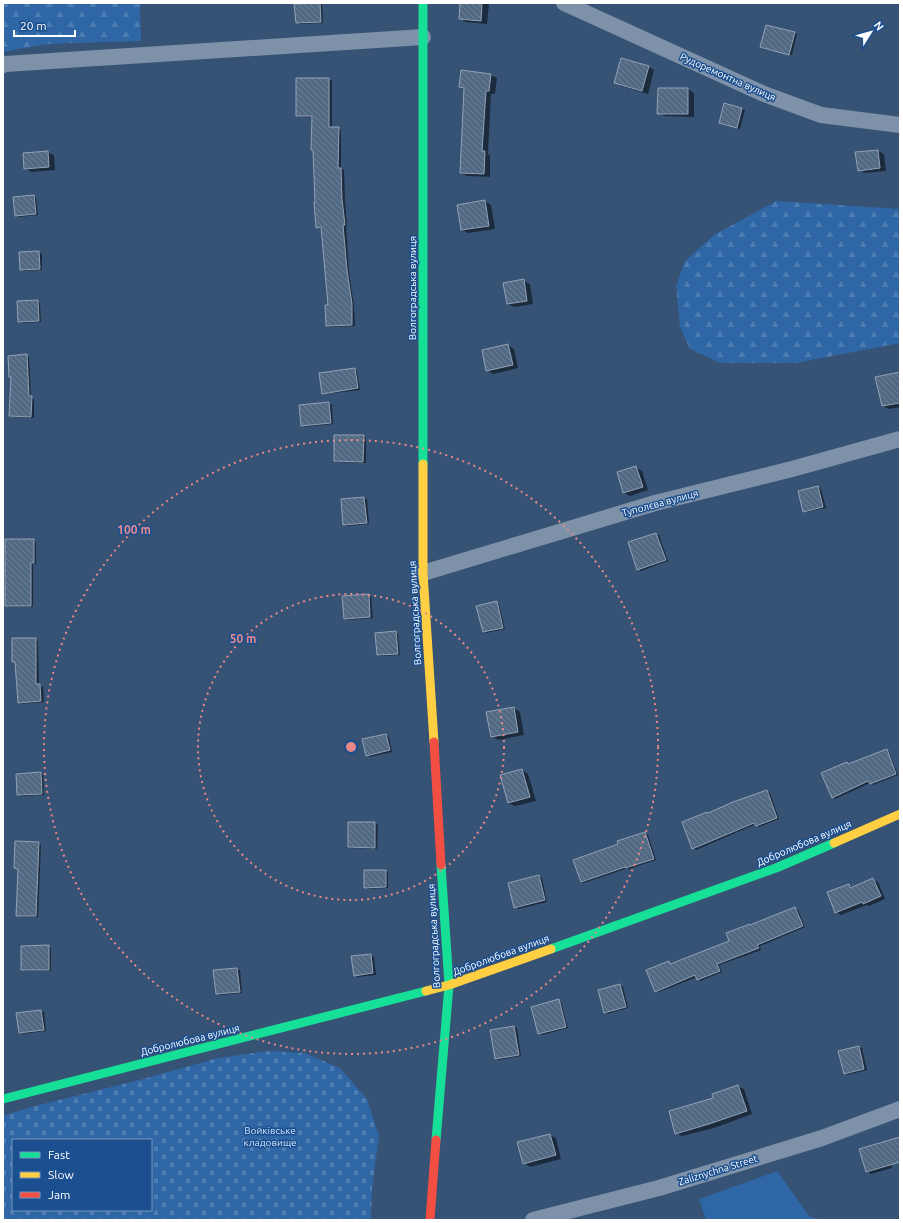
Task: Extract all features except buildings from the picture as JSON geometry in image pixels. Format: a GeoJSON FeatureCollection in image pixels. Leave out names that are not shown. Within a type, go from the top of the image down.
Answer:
{"type":"FeatureCollection","features":[{"type":"Feature","properties":{"kind":"street","name":"Волгоградська вулиця"},"geometry":{"type":"LineString","coordinates":[[423,3],[423,574],[449,985],[430,1220]]}},
{"type":"Feature","properties":{"kind":"street","name":"Рудоремонтна вулиця"},"geometry":{"type":"LineString","coordinates":[[564,3],[764,94],[821,116],[900,125]]}},
{"type":"Feature","properties":{"kind":"street"},"geometry":{"type":"LineString","coordinates":[[3,65],[424,37]]}},
{"type":"Feature","properties":{"kind":"street","name":"Туполєва вулиця"},"geometry":{"type":"LineString","coordinates":[[423,574],[655,503],[900,439]]}},
{"type":"Feature","properties":{"kind":"street","name":"Добролюбова вулиця"},"geometry":{"type":"LineString","coordinates":[[3,1099],[449,985],[776,868],[900,814]]}},
{"type":"Feature","properties":{"kind":"street","name":"Zaliznychna Street"},"geometry":{"type":"LineString","coordinates":[[533,1220],[666,1185],[822,1138],[900,1109]]}},
{"type":"Feature","properties":{"kind":"green space"},"geometry":{"type":"Polygon","coordinates":[[[3,3],[140,3],[141,41],[47,44],[3,52],[3,3]]]}},
{"type":"Feature","properties":{"kind":"green space"},"geometry":{"type":"Polygon","coordinates":[[[776,201],[900,209],[900,343],[796,363],[720,363],[690,349],[680,327],[676,286],[685,261],[714,235],[776,201]]]}},
{"type":"Feature","properties":{"kind":"green space","name":"Войківське кладовище"},"geometry":{"type":"Polygon","coordinates":[[[269,1051],[305,1053],[340,1068],[367,1099],[379,1136],[372,1188],[371,1220],[3,1220],[3,1116],[35,1106],[143,1079],[218,1058],[269,1051]]]}},
{"type":"Feature","properties":{"kind":"green space"},"geometry":{"type":"Polygon","coordinates":[[[777,1171],[810,1217],[826,1220],[706,1220],[699,1199],[777,1171]]]}},
{"type":"Feature","properties":{"kind":"traffic: fast"},"geometry":{"type":"LineString","coordinates":[[423,3],[423,464]]}},
{"type":"Feature","properties":{"kind":"traffic: fast"},"geometry":{"type":"LineString","coordinates":[[551,949],[776,868],[834,843]]}},
{"type":"Feature","properties":{"kind":"traffic: fast"},"geometry":{"type":"LineString","coordinates":[[436,1140],[449,985],[441,865]]}},
{"type":"Feature","properties":{"kind":"traffic: fast"},"geometry":{"type":"LineString","coordinates":[[3,1099],[426,991]]}},
{"type":"Feature","properties":{"kind":"traffic: slow"},"geometry":{"type":"LineString","coordinates":[[423,464],[423,573],[434,742]]}},
{"type":"Feature","properties":{"kind":"traffic: slow"},"geometry":{"type":"LineString","coordinates":[[834,843],[900,814]]}},
{"type":"Feature","properties":{"kind":"traffic: slow"},"geometry":{"type":"LineString","coordinates":[[426,991],[449,985],[551,949]]}},
{"type":"Feature","properties":{"kind":"traffic: jam"},"geometry":{"type":"LineString","coordinates":[[434,742],[441,865]]}},
{"type":"Feature","properties":{"kind":"traffic: jam"},"geometry":{"type":"LineString","coordinates":[[430,1220],[436,1140]]}}]}
